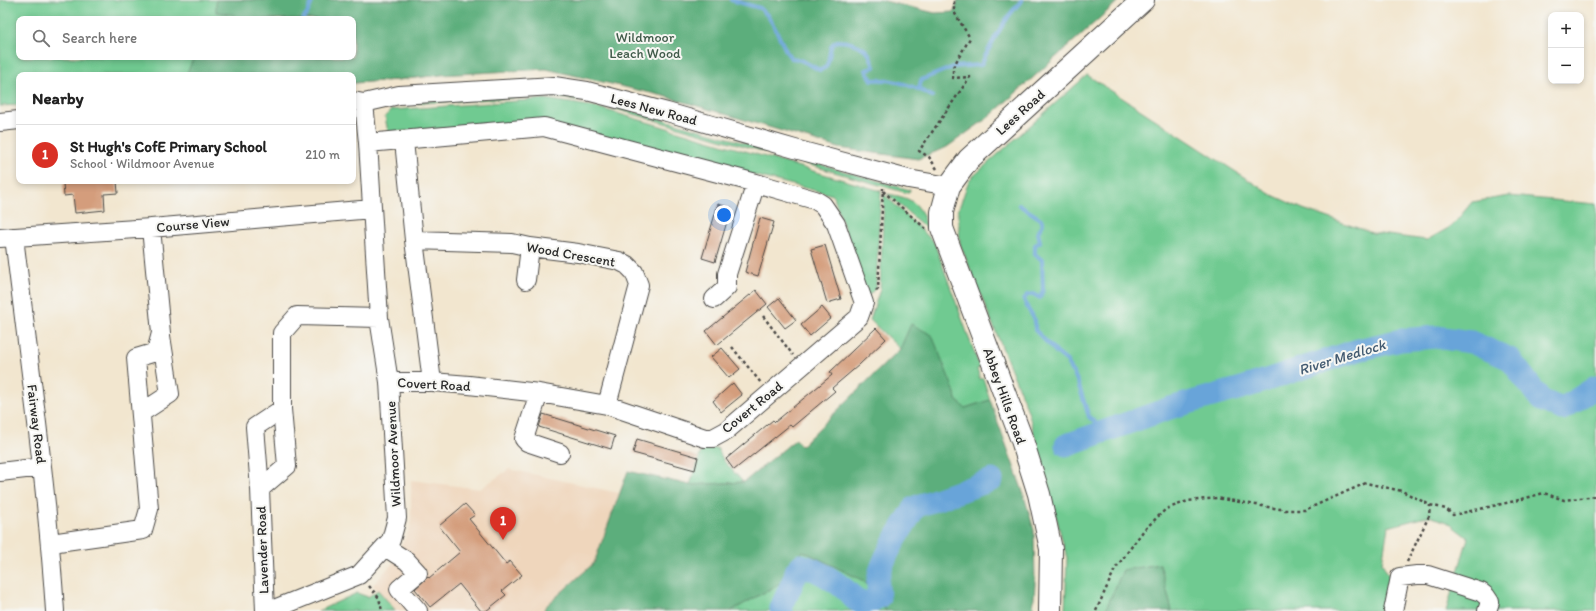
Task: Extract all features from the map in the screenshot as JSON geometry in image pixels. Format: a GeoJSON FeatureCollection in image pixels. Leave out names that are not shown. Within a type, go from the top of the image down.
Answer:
{"type":"FeatureCollection","features":[{"type":"Feature","properties":{"kind":"main road","name":"Lees Road"},"geometry":{"type":"LineString","coordinates":[[949,186],[969,159],[1143,0]]}},
{"type":"Feature","properties":{"kind":"main road","name":"Abbey Hills Road"},"geometry":{"type":"LineString","coordinates":[[949,186],[942,212],[942,228],[1022,440],[1039,494],[1051,549],[1050,611]]}},
{"type":"Feature","properties":{"kind":"street","name":"Lees New Road"},"geometry":{"type":"LineString","coordinates":[[359,102],[399,95],[554,86],[587,91],[667,112],[795,149],[908,179],[949,186]]}},
{"type":"Feature","properties":{"kind":"street","name":"Wildmoor Avenue"},"geometry":{"type":"LineString","coordinates":[[268,611],[359,575],[391,540],[397,518],[389,382],[379,318],[368,143],[359,102]]}},
{"type":"Feature","properties":{"kind":"street"},"geometry":{"type":"LineString","coordinates":[[0,122],[16,120]]}},
{"type":"Feature","properties":{"kind":"street"},"geometry":{"type":"LineString","coordinates":[[368,143],[404,141],[544,127],[756,182],[815,200],[823,205],[836,224],[864,303]]}},
{"type":"Feature","properties":{"kind":"street"},"geometry":{"type":"LineString","coordinates":[[404,141],[414,240],[432,382]]}},
{"type":"Feature","properties":{"kind":"street"},"geometry":{"type":"LineString","coordinates":[[714,299],[727,287],[727,274],[756,182]]}},
{"type":"Feature","properties":{"kind":"street","name":"Course View"},"geometry":{"type":"LineString","coordinates":[[7,238],[151,228],[372,209]]}},
{"type":"Feature","properties":{"kind":"street"},"geometry":{"type":"LineString","coordinates":[[141,413],[170,394],[161,333],[151,228]]}},
{"type":"Feature","properties":{"kind":"street","name":"Fairway Road"},"geometry":{"type":"LineString","coordinates":[[7,238],[42,467],[51,544],[55,611]]}},
{"type":"Feature","properties":{"kind":"street","name":"Wood Crescent"},"geometry":{"type":"LineString","coordinates":[[414,240],[512,243],[530,247],[578,253],[619,261],[627,265],[634,272],[639,285],[607,405]]}},
{"type":"Feature","properties":{"kind":"street"},"geometry":{"type":"LineString","coordinates":[[526,280],[530,247]]}},
{"type":"Feature","properties":{"kind":"street","name":"Covert Road"},"geometry":{"type":"LineString","coordinates":[[389,382],[432,382],[539,393],[607,405],[705,438],[712,438],[726,431],[859,317],[864,303]]}},
{"type":"Feature","properties":{"kind":"street","name":"Lavender Road"},"geometry":{"type":"LineString","coordinates":[[260,488],[287,466],[282,409],[282,333],[297,316],[379,318]]}},
{"type":"Feature","properties":{"kind":"street"},"geometry":{"type":"LineString","coordinates":[[51,544],[143,530],[149,509],[136,358],[156,352],[161,333]]}},
{"type":"Feature","properties":{"kind":"street"},"geometry":{"type":"LineString","coordinates":[[539,393],[524,439],[527,442],[560,453]]}},
{"type":"Feature","properties":{"kind":"street","name":"Lavender Road"},"geometry":{"type":"LineString","coordinates":[[264,611],[260,488],[255,427],[282,409]]}},
{"type":"Feature","properties":{"kind":"street"},"geometry":{"type":"LineString","coordinates":[[0,472],[42,467]]}},
{"type":"Feature","properties":{"kind":"street"},"geometry":{"type":"LineString","coordinates":[[385,546],[407,561],[418,573],[400,589],[418,611]]}},
{"type":"Feature","properties":{"kind":"street"},"geometry":{"type":"LineString","coordinates":[[1393,611],[1400,577],[1416,575],[1428,575],[1481,592],[1490,602],[1487,611]]}},
{"type":"Feature","properties":{"kind":"path"},"geometry":{"type":"LineString","coordinates":[[949,186],[929,157],[919,151],[970,77],[953,78],[953,67],[970,38],[954,12],[954,0]]}},
{"type":"Feature","properties":{"kind":"path"},"geometry":{"type":"LineString","coordinates":[[864,303],[878,289],[883,190],[930,233]]}},
{"type":"Feature","properties":{"kind":"path"},"geometry":{"type":"LineString","coordinates":[[763,316],[802,366]]}},
{"type":"Feature","properties":{"kind":"path"},"geometry":{"type":"LineString","coordinates":[[732,347],[770,394]]}},
{"type":"Feature","properties":{"kind":"path"},"geometry":{"type":"LineString","coordinates":[[1096,611],[1115,569],[1144,530],[1166,509],[1188,500],[1217,498],[1285,510],[1305,510],[1366,483],[1402,491],[1430,505],[1446,509],[1453,515],[1544,493],[1564,500],[1596,496]]}},
{"type":"Feature","properties":{"kind":"path"},"geometry":{"type":"LineString","coordinates":[[1400,577],[1429,516],[1430,505]]}},
{"type":"Feature","properties":{"kind":"path"},"geometry":{"type":"LineString","coordinates":[[359,575],[379,598],[382,611]]}},
{"type":"Feature","properties":{"kind":"shaded area"},"geometry":{"type":"Polygon","coordinates":[[[509,469],[619,493],[594,563],[545,607],[544,611],[396,611],[373,585],[392,564],[411,526],[411,480],[480,489],[509,469]]]}},
{"type":"Feature","properties":{"kind":"green space"},"geometry":{"type":"Polygon","coordinates":[[[0,0],[583,0],[440,75],[356,83],[356,72],[16,72],[16,105],[0,106],[0,0]]]}},
{"type":"Feature","properties":{"kind":"green space","name":"Wildmoor Leach Wood"},"geometry":{"type":"Polygon","coordinates":[[[216,0],[880,0],[935,13],[954,12],[958,0],[1120,0],[989,117],[947,147],[918,159],[839,148],[664,96],[546,69],[440,75],[356,83],[356,72],[187,72],[193,60],[356,60],[356,16],[234,16],[216,12],[216,0]]]}},
{"type":"Feature","properties":{"kind":"green space"},"geometry":{"type":"Polygon","coordinates":[[[1087,75],[1270,194],[1303,209],[1372,233],[1427,240],[1452,226],[1472,202],[1509,196],[1596,204],[1596,611],[1446,611],[1468,538],[1447,522],[1429,516],[1388,527],[1382,563],[1392,581],[1384,611],[1172,611],[1160,564],[1123,570],[1105,611],[1065,611],[1067,558],[1028,411],[960,244],[958,211],[969,180],[1087,75]]]}},
{"type":"Feature","properties":{"kind":"green space"},"geometry":{"type":"Polygon","coordinates":[[[548,94],[595,100],[910,190],[909,193],[907,193],[595,103],[548,96],[407,104],[406,102],[548,94]]]}},
{"type":"Feature","properties":{"kind":"green space"},"geometry":{"type":"Polygon","coordinates":[[[545,99],[596,107],[881,191],[876,288],[867,297],[833,195],[545,123],[388,132],[385,117],[391,110],[545,99]]]}},
{"type":"Feature","properties":{"kind":"green space"},"geometry":{"type":"Polygon","coordinates":[[[884,194],[934,242],[980,368],[977,369],[980,379],[983,378],[990,400],[965,408],[956,400],[955,393],[900,349],[870,320],[880,289],[884,194]]]}},
{"type":"Feature","properties":{"kind":"green space"},"geometry":{"type":"Polygon","coordinates":[[[887,194],[910,200],[915,204],[922,214],[928,230],[887,194]]]}},
{"type":"Feature","properties":{"kind":"green space"},"geometry":{"type":"Polygon","coordinates":[[[911,324],[932,335],[955,393],[956,400],[965,408],[990,400],[1022,489],[1034,530],[1035,584],[1033,611],[886,611],[864,581],[803,551],[781,583],[731,611],[544,611],[545,607],[594,563],[628,471],[690,485],[744,482],[796,439],[801,446],[900,349],[911,324]]]}},
{"type":"Feature","properties":{"kind":"green space"},"geometry":{"type":"Polygon","coordinates":[[[717,448],[724,461],[743,482],[690,485],[702,449],[717,448]]]}},
{"type":"Feature","properties":{"kind":"green space"},"geometry":{"type":"Polygon","coordinates":[[[803,551],[864,581],[886,611],[731,611],[781,583],[803,551]]]}},
{"type":"Feature","properties":{"kind":"green space"},"geometry":{"type":"Polygon","coordinates":[[[1160,564],[1172,611],[1105,611],[1123,570],[1160,564]]]}},
{"type":"Feature","properties":{"kind":"green space"},"geometry":{"type":"Polygon","coordinates":[[[378,590],[396,611],[318,611],[357,593],[368,597],[378,590]]]}},
{"type":"Feature","properties":{"kind":"building"},"geometry":{"type":"Polygon","coordinates":[[[63,184],[117,184],[118,193],[104,194],[105,210],[75,213],[73,195],[64,196],[63,184]]]}},
{"type":"Feature","properties":{"kind":"building"},"geometry":{"type":"Polygon","coordinates":[[[718,204],[731,208],[715,262],[702,258],[718,204]]]}},
{"type":"Feature","properties":{"kind":"building"},"geometry":{"type":"Polygon","coordinates":[[[760,218],[774,222],[758,276],[745,272],[760,218]]]}},
{"type":"Feature","properties":{"kind":"building"},"geometry":{"type":"Polygon","coordinates":[[[825,245],[841,299],[827,303],[811,249],[825,245]]]}},
{"type":"Feature","properties":{"kind":"building"},"geometry":{"type":"Polygon","coordinates":[[[756,290],[767,304],[717,345],[706,331],[756,290]]]}},
{"type":"Feature","properties":{"kind":"building"},"geometry":{"type":"Polygon","coordinates":[[[779,298],[796,320],[785,328],[768,307],[779,298]]]}},
{"type":"Feature","properties":{"kind":"building"},"geometry":{"type":"Polygon","coordinates":[[[822,307],[831,318],[810,336],[801,325],[822,307]]]}},
{"type":"Feature","properties":{"kind":"building"},"geometry":{"type":"Polygon","coordinates":[[[876,328],[886,339],[832,388],[835,391],[792,427],[790,425],[734,470],[726,459],[773,420],[775,422],[832,375],[830,372],[876,328]]]}},
{"type":"Feature","properties":{"kind":"building"},"geometry":{"type":"Polygon","coordinates":[[[722,348],[740,369],[729,378],[711,357],[722,348]]]}},
{"type":"Feature","properties":{"kind":"building"},"geometry":{"type":"Polygon","coordinates":[[[733,383],[742,395],[721,412],[713,401],[733,383]]]}},
{"type":"Feature","properties":{"kind":"building"},"geometry":{"type":"Polygon","coordinates":[[[543,414],[615,436],[611,449],[539,427],[543,414]]]}},
{"type":"Feature","properties":{"kind":"building"},"geometry":{"type":"Polygon","coordinates":[[[637,439],[698,457],[695,470],[633,453],[637,439]]]}},
{"type":"Feature","properties":{"kind":"building"},"geometry":{"type":"Polygon","coordinates":[[[465,504],[475,515],[469,519],[506,564],[510,561],[522,575],[502,591],[506,595],[486,611],[481,611],[459,584],[430,607],[415,589],[460,552],[439,526],[465,504]]]}},
{"type":"Feature","properties":{"kind":"waterway"},"geometry":{"type":"LineString","coordinates":[[305,16],[313,0]]}},
{"type":"Feature","properties":{"kind":"waterway"},"geometry":{"type":"LineString","coordinates":[[731,0],[760,8],[768,16],[791,58],[800,60],[820,70],[824,69],[828,63],[833,43],[837,41],[850,43],[863,48],[869,54],[874,67],[866,70],[872,80],[888,80],[918,89],[932,96]]}},
{"type":"Feature","properties":{"kind":"waterway"},"geometry":{"type":"LineString","coordinates":[[919,89],[921,80],[953,67],[981,65],[999,31],[1022,0]]}},
{"type":"Feature","properties":{"kind":"waterway"},"geometry":{"type":"LineString","coordinates":[[1019,205],[1041,219],[1043,224],[1038,232],[1040,242],[1035,245],[1035,254],[1042,260],[1043,290],[1040,298],[1033,294],[1027,295],[1024,300],[1035,320],[1035,330],[1068,362],[1070,369],[1078,383],[1089,417],[1098,425],[1105,423],[1112,429]]}},
{"type":"Feature","properties":{"kind":"waterway","name":"River Medlock"},"geometry":{"type":"LineString","coordinates":[[1066,445],[1170,408],[1245,387],[1358,350],[1401,340],[1436,337],[1471,342],[1510,359],[1541,400],[1562,409],[1596,387]]}},
{"type":"Feature","properties":{"kind":"waterway","name":"River Medlock"},"geometry":{"type":"LineString","coordinates":[[782,611],[781,608],[796,571],[801,565],[831,579],[859,601],[868,602],[879,597],[878,579],[884,561],[915,507],[992,480]]}},
{"type":"Feature","properties":{"kind":"place","name":"St Hugh's CofE Primary School"},"geometry":{"type":"Point","coordinates":[503,540]}}]}
